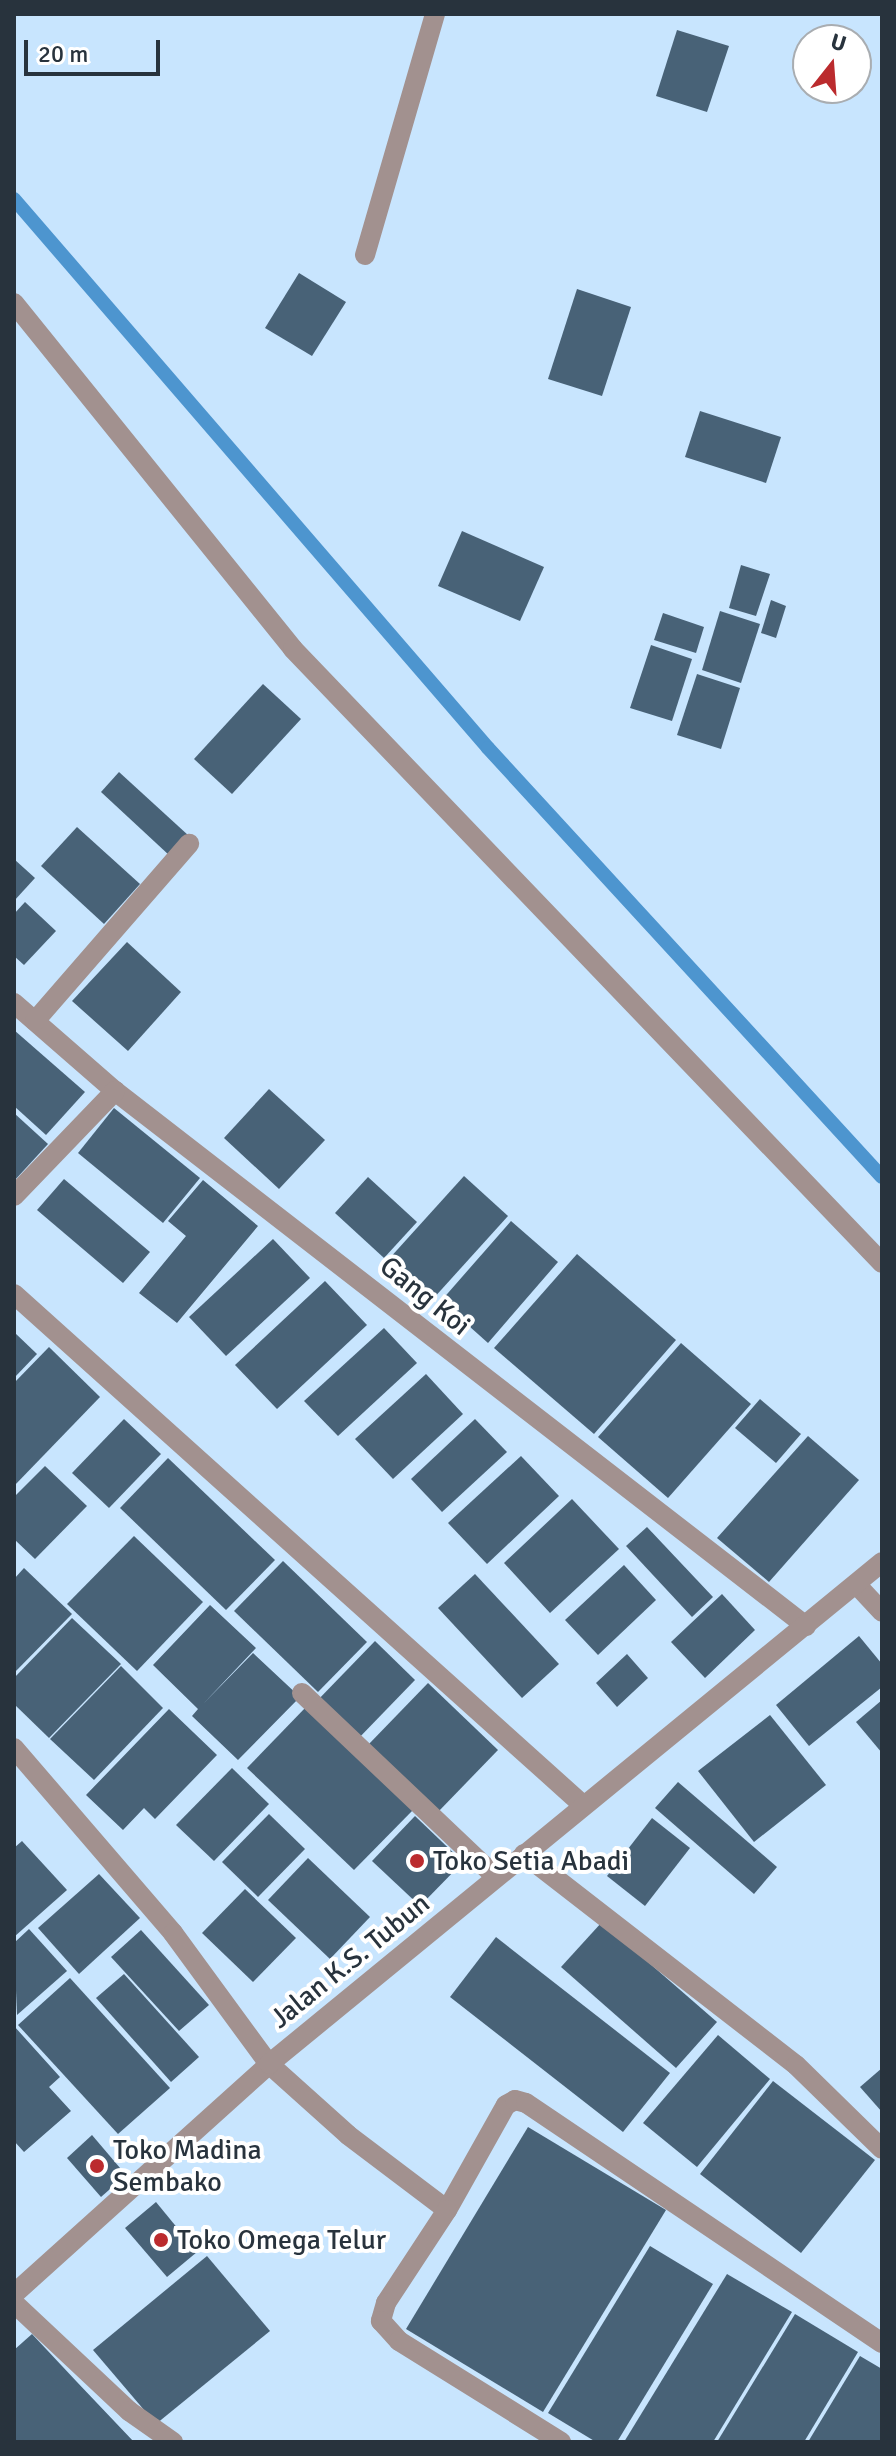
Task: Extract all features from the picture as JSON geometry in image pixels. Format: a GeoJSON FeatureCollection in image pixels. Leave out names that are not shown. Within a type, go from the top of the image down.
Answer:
{"type":"FeatureCollection","features":[{"type":"Feature","properties":{"kind":"street"},"geometry":{"type":"LineString","coordinates":[[365,255],[435,14]]}},
{"type":"Feature","properties":{"kind":"street"},"geometry":{"type":"LineString","coordinates":[[14,303],[293,649],[882,1263]]}},
{"type":"Feature","properties":{"kind":"street"},"geometry":{"type":"LineString","coordinates":[[35,1021],[189,844]]}},
{"type":"Feature","properties":{"kind":"street","name":"Gang Koi"},"geometry":{"type":"LineString","coordinates":[[14,1003],[115,1091],[806,1626]]}},
{"type":"Feature","properties":{"kind":"street"},"geometry":{"type":"LineString","coordinates":[[14,1196],[115,1091]]}},
{"type":"Feature","properties":{"kind":"street"},"geometry":{"type":"LineString","coordinates":[[14,1294],[583,1805]]}},
{"type":"Feature","properties":{"kind":"street","name":"Jalan K.S. Tubun"},"geometry":{"type":"LineString","coordinates":[[14,2294],[269,2064],[882,1562]]}},
{"type":"Feature","properties":{"kind":"street"},"geometry":{"type":"LineString","coordinates":[[856,1584],[882,1612]]}},
{"type":"Feature","properties":{"kind":"street"},"geometry":{"type":"LineString","coordinates":[[302,1693],[496,1877]]}},
{"type":"Feature","properties":{"kind":"street"},"geometry":{"type":"LineString","coordinates":[[14,1748],[173,1933],[269,2064],[348,2135],[447,2210]]}},
{"type":"Feature","properties":{"kind":"street"},"geometry":{"type":"LineString","coordinates":[[524,1854],[796,2065],[882,2149]]}},
{"type":"Feature","properties":{"kind":"street"},"geometry":{"type":"LineString","coordinates":[[561,2442],[399,2341],[381,2321],[386,2303],[447,2210],[506,2105],[515,2100],[526,2103],[882,2343]]}},
{"type":"Feature","properties":{"kind":"street"},"geometry":{"type":"LineString","coordinates":[[14,2303],[118,2402],[173,2442]]}},
{"type":"Feature","properties":{"kind":"building"},"geometry":{"type":"Polygon","coordinates":[[[677,30],[729,46],[707,112],[656,96],[677,30]]]}},
{"type":"Feature","properties":{"kind":"building"},"geometry":{"type":"Polygon","coordinates":[[[299,273],[346,302],[312,356],[265,328],[299,273]]]}},
{"type":"Feature","properties":{"kind":"building"},"geometry":{"type":"Polygon","coordinates":[[[577,289],[631,307],[602,396],[548,379],[577,289]]]}},
{"type":"Feature","properties":{"kind":"building"},"geometry":{"type":"Polygon","coordinates":[[[700,411],[781,437],[766,483],[685,457],[700,411]]]}},
{"type":"Feature","properties":{"kind":"building"},"geometry":{"type":"Polygon","coordinates":[[[462,531],[544,567],[520,621],[438,586],[462,531]]]}},
{"type":"Feature","properties":{"kind":"building"},"geometry":{"type":"Polygon","coordinates":[[[741,565],[770,574],[756,616],[729,608],[741,565]]]}},
{"type":"Feature","properties":{"kind":"building"},"geometry":{"type":"Polygon","coordinates":[[[771,600],[786,606],[776,638],[761,633],[771,600]]]}},
{"type":"Feature","properties":{"kind":"building"},"geometry":{"type":"Polygon","coordinates":[[[720,611],[760,624],[741,683],[702,670],[720,611]]]}},
{"type":"Feature","properties":{"kind":"building"},"geometry":{"type":"Polygon","coordinates":[[[663,613],[704,627],[696,653],[654,640],[663,613]]]}},
{"type":"Feature","properties":{"kind":"building"},"geometry":{"type":"Polygon","coordinates":[[[651,645],[692,659],[672,721],[630,708],[651,645]]]}},
{"type":"Feature","properties":{"kind":"building"},"geometry":{"type":"Polygon","coordinates":[[[697,674],[740,688],[721,749],[677,735],[697,674]]]}},
{"type":"Feature","properties":{"kind":"building"},"geometry":{"type":"Polygon","coordinates":[[[263,684],[301,719],[232,794],[194,759],[263,684]]]}},
{"type":"Feature","properties":{"kind":"building"},"geometry":{"type":"Polygon","coordinates":[[[119,772],[189,836],[170,856],[101,792],[119,772]]]}},
{"type":"Feature","properties":{"kind":"building"},"geometry":{"type":"Polygon","coordinates":[[[77,827],[140,884],[104,924],[41,866],[77,827]]]}},
{"type":"Feature","properties":{"kind":"building"},"geometry":{"type":"Polygon","coordinates":[[[14,859],[35,878],[14,901],[14,859]]]}},
{"type":"Feature","properties":{"kind":"building"},"geometry":{"type":"Polygon","coordinates":[[[25,902],[56,931],[24,965],[14,956],[14,914],[25,902]]]}},
{"type":"Feature","properties":{"kind":"building"},"geometry":{"type":"Polygon","coordinates":[[[127,942],[181,992],[128,1051],[72,1001],[127,942]]]}},
{"type":"Feature","properties":{"kind":"building"},"geometry":{"type":"Polygon","coordinates":[[[14,1030],[85,1092],[46,1135],[14,1106],[14,1030]]]}},
{"type":"Feature","properties":{"kind":"building"},"geometry":{"type":"Polygon","coordinates":[[[269,1089],[325,1140],[279,1189],[224,1138],[269,1089]]]}},
{"type":"Feature","properties":{"kind":"building"},"geometry":{"type":"Polygon","coordinates":[[[114,1108],[200,1178],[163,1223],[78,1153],[114,1108]]]}},
{"type":"Feature","properties":{"kind":"building"},"geometry":{"type":"Polygon","coordinates":[[[14,1113],[48,1144],[14,1181],[14,1113]]]}},
{"type":"Feature","properties":{"kind":"building"},"geometry":{"type":"Polygon","coordinates":[[[464,1176],[508,1216],[432,1300],[388,1260],[464,1176]]]}},
{"type":"Feature","properties":{"kind":"building"},"geometry":{"type":"Polygon","coordinates":[[[368,1177],[417,1222],[384,1258],[335,1213],[368,1177]]]}},
{"type":"Feature","properties":{"kind":"building"},"geometry":{"type":"Polygon","coordinates":[[[64,1179],[150,1252],[123,1283],[37,1210],[64,1179]]]}},
{"type":"Feature","properties":{"kind":"building"},"geometry":{"type":"Polygon","coordinates":[[[203,1180],[258,1226],[177,1323],[139,1293],[186,1236],[168,1221],[203,1180]]]}},
{"type":"Feature","properties":{"kind":"building"},"geometry":{"type":"Polygon","coordinates":[[[511,1221],[558,1262],[488,1343],[441,1301],[511,1221]]]}},
{"type":"Feature","properties":{"kind":"building"},"geometry":{"type":"Polygon","coordinates":[[[273,1239],[310,1278],[226,1356],[189,1317],[273,1239]]]}},
{"type":"Feature","properties":{"kind":"building"},"geometry":{"type":"Polygon","coordinates":[[[577,1254],[676,1340],[594,1434],[494,1348],[577,1254]]]}},
{"type":"Feature","properties":{"kind":"building"},"geometry":{"type":"Polygon","coordinates":[[[325,1281],[367,1325],[277,1409],[235,1365],[325,1281]]]}},
{"type":"Feature","properties":{"kind":"building"},"geometry":{"type":"Polygon","coordinates":[[[384,1328],[417,1363],[338,1436],[304,1401],[384,1328]]]}},
{"type":"Feature","properties":{"kind":"building"},"geometry":{"type":"Polygon","coordinates":[[[14,1332],[37,1354],[14,1378],[14,1332]]]}},
{"type":"Feature","properties":{"kind":"building"},"geometry":{"type":"Polygon","coordinates":[[[681,1343],[751,1404],[668,1498],[598,1437],[681,1343]]]}},
{"type":"Feature","properties":{"kind":"building"},"geometry":{"type":"Polygon","coordinates":[[[49,1347],[100,1397],[14,1486],[14,1383],[49,1347]]]}},
{"type":"Feature","properties":{"kind":"building"},"geometry":{"type":"Polygon","coordinates":[[[426,1374],[463,1414],[393,1479],[355,1439],[426,1374]]]}},
{"type":"Feature","properties":{"kind":"building"},"geometry":{"type":"Polygon","coordinates":[[[760,1399],[801,1434],[776,1463],[735,1428],[760,1399]]]}},
{"type":"Feature","properties":{"kind":"building"},"geometry":{"type":"Polygon","coordinates":[[[124,1419],[161,1454],[109,1508],[72,1473],[124,1419]]]}},
{"type":"Feature","properties":{"kind":"building"},"geometry":{"type":"Polygon","coordinates":[[[475,1419],[507,1452],[442,1512],[411,1479],[475,1419]]]}},
{"type":"Feature","properties":{"kind":"building"},"geometry":{"type":"Polygon","coordinates":[[[808,1436],[859,1480],[769,1582],[717,1538],[808,1436]]]}},
{"type":"Feature","properties":{"kind":"building"},"geometry":{"type":"Polygon","coordinates":[[[521,1456],[559,1496],[487,1564],[448,1523],[521,1456]]]}},
{"type":"Feature","properties":{"kind":"building"},"geometry":{"type":"Polygon","coordinates":[[[168,1458],[275,1560],[226,1610],[120,1508],[168,1458]]]}},
{"type":"Feature","properties":{"kind":"building"},"geometry":{"type":"Polygon","coordinates":[[[45,1466],[87,1506],[35,1559],[14,1539],[14,1497],[45,1466]]]}},
{"type":"Feature","properties":{"kind":"building"},"geometry":{"type":"Polygon","coordinates":[[[572,1499],[619,1549],[550,1613],[504,1563],[572,1499]]]}},
{"type":"Feature","properties":{"kind":"building"},"geometry":{"type":"Polygon","coordinates":[[[647,1527],[713,1597],[692,1617],[626,1546],[647,1527]]]}},
{"type":"Feature","properties":{"kind":"building"},"geometry":{"type":"Polygon","coordinates":[[[134,1536],[203,1602],[137,1671],[67,1604],[134,1536]]]}},
{"type":"Feature","properties":{"kind":"building"},"geometry":{"type":"Polygon","coordinates":[[[283,1561],[367,1642],[318,1692],[234,1611],[283,1561]]]}},
{"type":"Feature","properties":{"kind":"building"},"geometry":{"type":"Polygon","coordinates":[[[624,1565],[656,1600],[598,1655],[565,1620],[624,1565]]]}},
{"type":"Feature","properties":{"kind":"building"},"geometry":{"type":"Polygon","coordinates":[[[24,1568],[72,1614],[14,1673],[14,1579],[24,1568]]]}},
{"type":"Feature","properties":{"kind":"building"},"geometry":{"type":"Polygon","coordinates":[[[475,1574],[559,1664],[522,1698],[438,1608],[475,1574]]]}},
{"type":"Feature","properties":{"kind":"building"},"geometry":{"type":"Polygon","coordinates":[[[722,1594],[755,1630],[705,1678],[671,1642],[722,1594]]]}},
{"type":"Feature","properties":{"kind":"building"},"geometry":{"type":"Polygon","coordinates":[[[210,1605],[256,1648],[203,1704],[253,1653],[300,1697],[238,1760],[192,1716],[198,1709],[153,1665],[210,1605]]]}},
{"type":"Feature","properties":{"kind":"building"},"geometry":{"type":"Polygon","coordinates":[[[72,1618],[121,1664],[49,1738],[14,1704],[14,1678],[72,1618]]]}},
{"type":"Feature","properties":{"kind":"building"},"geometry":{"type":"Polygon","coordinates":[[[859,1636],[882,1664],[882,1687],[809,1746],[776,1705],[859,1636]]]}},
{"type":"Feature","properties":{"kind":"building"},"geometry":{"type":"Polygon","coordinates":[[[375,1641],[415,1680],[355,1742],[314,1704],[375,1641]]]}},
{"type":"Feature","properties":{"kind":"building"},"geometry":{"type":"Polygon","coordinates":[[[627,1654],[648,1678],[617,1707],[596,1683],[627,1654]]]}},
{"type":"Feature","properties":{"kind":"building"},"geometry":{"type":"Polygon","coordinates":[[[121,1666],[163,1708],[94,1780],[50,1739],[121,1666]]]}},
{"type":"Feature","properties":{"kind":"building"},"geometry":{"type":"Polygon","coordinates":[[[428,1683],[498,1750],[438,1812],[368,1745],[428,1683]]]}},
{"type":"Feature","properties":{"kind":"building"},"geometry":{"type":"Polygon","coordinates":[[[882,1700],[882,1753],[856,1722],[882,1700]]]}},
{"type":"Feature","properties":{"kind":"building"},"geometry":{"type":"Polygon","coordinates":[[[306,1707],[413,1810],[354,1870],[247,1768],[306,1707]]]}},
{"type":"Feature","properties":{"kind":"building"},"geometry":{"type":"Polygon","coordinates":[[[169,1709],[217,1755],[155,1819],[144,1808],[123,1830],[86,1795],[169,1709]]]}},
{"type":"Feature","properties":{"kind":"building"},"geometry":{"type":"Polygon","coordinates":[[[770,1715],[826,1785],[754,1842],[698,1771],[770,1715]]]}},
{"type":"Feature","properties":{"kind":"building"},"geometry":{"type":"Polygon","coordinates":[[[232,1768],[269,1804],[214,1861],[176,1825],[232,1768]]]}},
{"type":"Feature","properties":{"kind":"building"},"geometry":{"type":"Polygon","coordinates":[[[678,1782],[777,1867],[754,1894],[655,1808],[678,1782]]]}},
{"type":"Feature","properties":{"kind":"building"},"geometry":{"type":"Polygon","coordinates":[[[269,1814],[305,1849],[258,1897],[222,1862],[269,1814]]]}},
{"type":"Feature","properties":{"kind":"building","name":"Toko Setia Abadi"},"geometry":{"type":"Polygon","coordinates":[[[415,1816],[463,1862],[420,1906],[372,1861],[415,1816]]]}},
{"type":"Feature","properties":{"kind":"building"},"geometry":{"type":"Polygon","coordinates":[[[652,1818],[690,1848],[645,1906],[607,1876],[652,1818]]]}},
{"type":"Feature","properties":{"kind":"building"},"geometry":{"type":"Polygon","coordinates":[[[22,1841],[67,1890],[14,1937],[14,1848],[22,1841]]]}},
{"type":"Feature","properties":{"kind":"building"},"geometry":{"type":"Polygon","coordinates":[[[308,1858],[370,1917],[330,1959],[268,1900],[308,1858]]]}},
{"type":"Feature","properties":{"kind":"building"},"geometry":{"type":"Polygon","coordinates":[[[99,1874],[140,1918],[79,1974],[38,1928],[99,1874]]]}},
{"type":"Feature","properties":{"kind":"building"},"geometry":{"type":"Polygon","coordinates":[[[245,1889],[296,1938],[253,1982],[202,1933],[245,1889]]]}},
{"type":"Feature","properties":{"kind":"building"},"geometry":{"type":"Polygon","coordinates":[[[602,1922],[717,2022],[676,2068],[561,1967],[602,1922]]]}},
{"type":"Feature","properties":{"kind":"building"},"geometry":{"type":"Polygon","coordinates":[[[29,1929],[67,1971],[17,2015],[14,1943],[29,1929]]]}},
{"type":"Feature","properties":{"kind":"building"},"geometry":{"type":"Polygon","coordinates":[[[141,1930],[209,2005],[179,2031],[111,1957],[141,1930]]]}},
{"type":"Feature","properties":{"kind":"building"},"geometry":{"type":"Polygon","coordinates":[[[496,1937],[670,2073],[623,2132],[450,1997],[496,1937]]]}},
{"type":"Feature","properties":{"kind":"building"},"geometry":{"type":"Polygon","coordinates":[[[124,1974],[199,2057],[171,2082],[96,1998],[124,1974]]]}},
{"type":"Feature","properties":{"kind":"building"},"geometry":{"type":"Polygon","coordinates":[[[70,1978],[170,2088],[118,2134],[18,2025],[70,1978]]]}},
{"type":"Feature","properties":{"kind":"building"},"geometry":{"type":"Polygon","coordinates":[[[14,2026],[60,2077],[49,2087],[71,2111],[24,2152],[14,2141],[14,2026]]]}},
{"type":"Feature","properties":{"kind":"building"},"geometry":{"type":"Polygon","coordinates":[[[718,2035],[770,2079],[697,2167],[643,2123],[718,2035]]]}},
{"type":"Feature","properties":{"kind":"building"},"geometry":{"type":"Polygon","coordinates":[[[882,2068],[882,2112],[860,2087],[882,2068]]]}},
{"type":"Feature","properties":{"kind":"building"},"geometry":{"type":"Polygon","coordinates":[[[773,2081],[875,2160],[801,2253],[700,2174],[773,2081]]]}},
{"type":"Feature","properties":{"kind":"building"},"geometry":{"type":"Polygon","coordinates":[[[528,2127],[666,2210],[543,2412],[406,2329],[528,2127]]]}},
{"type":"Feature","properties":{"kind":"building","name":"Toko Madina Sembako"},"geometry":{"type":"Polygon","coordinates":[[[92,2135],[126,2175],[101,2197],[67,2158],[92,2135]]]}},
{"type":"Feature","properties":{"kind":"building","name":"Toko Omega Telur"},"geometry":{"type":"Polygon","coordinates":[[[156,2202],[197,2252],[167,2277],[125,2228],[156,2202]]]}},
{"type":"Feature","properties":{"kind":"building"},"geometry":{"type":"Polygon","coordinates":[[[650,2246],[713,2284],[617,2442],[596,2442],[548,2413],[650,2246]]]}},
{"type":"Feature","properties":{"kind":"building"},"geometry":{"type":"Polygon","coordinates":[[[207,2256],[270,2331],[156,2424],[93,2350],[207,2256]]]}},
{"type":"Feature","properties":{"kind":"building"},"geometry":{"type":"Polygon","coordinates":[[[727,2274],[792,2312],[713,2442],[624,2442],[727,2274]]]}},
{"type":"Feature","properties":{"kind":"building"},"geometry":{"type":"Polygon","coordinates":[[[795,2314],[858,2352],[804,2442],[717,2442],[795,2314]]]}},
{"type":"Feature","properties":{"kind":"building"},"geometry":{"type":"Polygon","coordinates":[[[32,2334],[134,2442],[14,2442],[14,2350],[32,2334]]]}},
{"type":"Feature","properties":{"kind":"building"},"geometry":{"type":"Polygon","coordinates":[[[860,2356],[882,2369],[882,2442],[808,2442],[860,2356]]]}},
{"type":"Feature","properties":{"kind":"waterway"},"geometry":{"type":"LineString","coordinates":[[14,199],[488,748],[882,1177]]}},
{"type":"Feature","properties":{"kind":"place","name":"Toko Setia Abadi"},"geometry":{"type":"Point","coordinates":[417,1861]}},
{"type":"Feature","properties":{"kind":"place","name":"Toko Madina Sembako"},"geometry":{"type":"Point","coordinates":[97,2166]}},
{"type":"Feature","properties":{"kind":"place","name":"Toko Omega Telur"},"geometry":{"type":"Point","coordinates":[161,2240]}}]}
